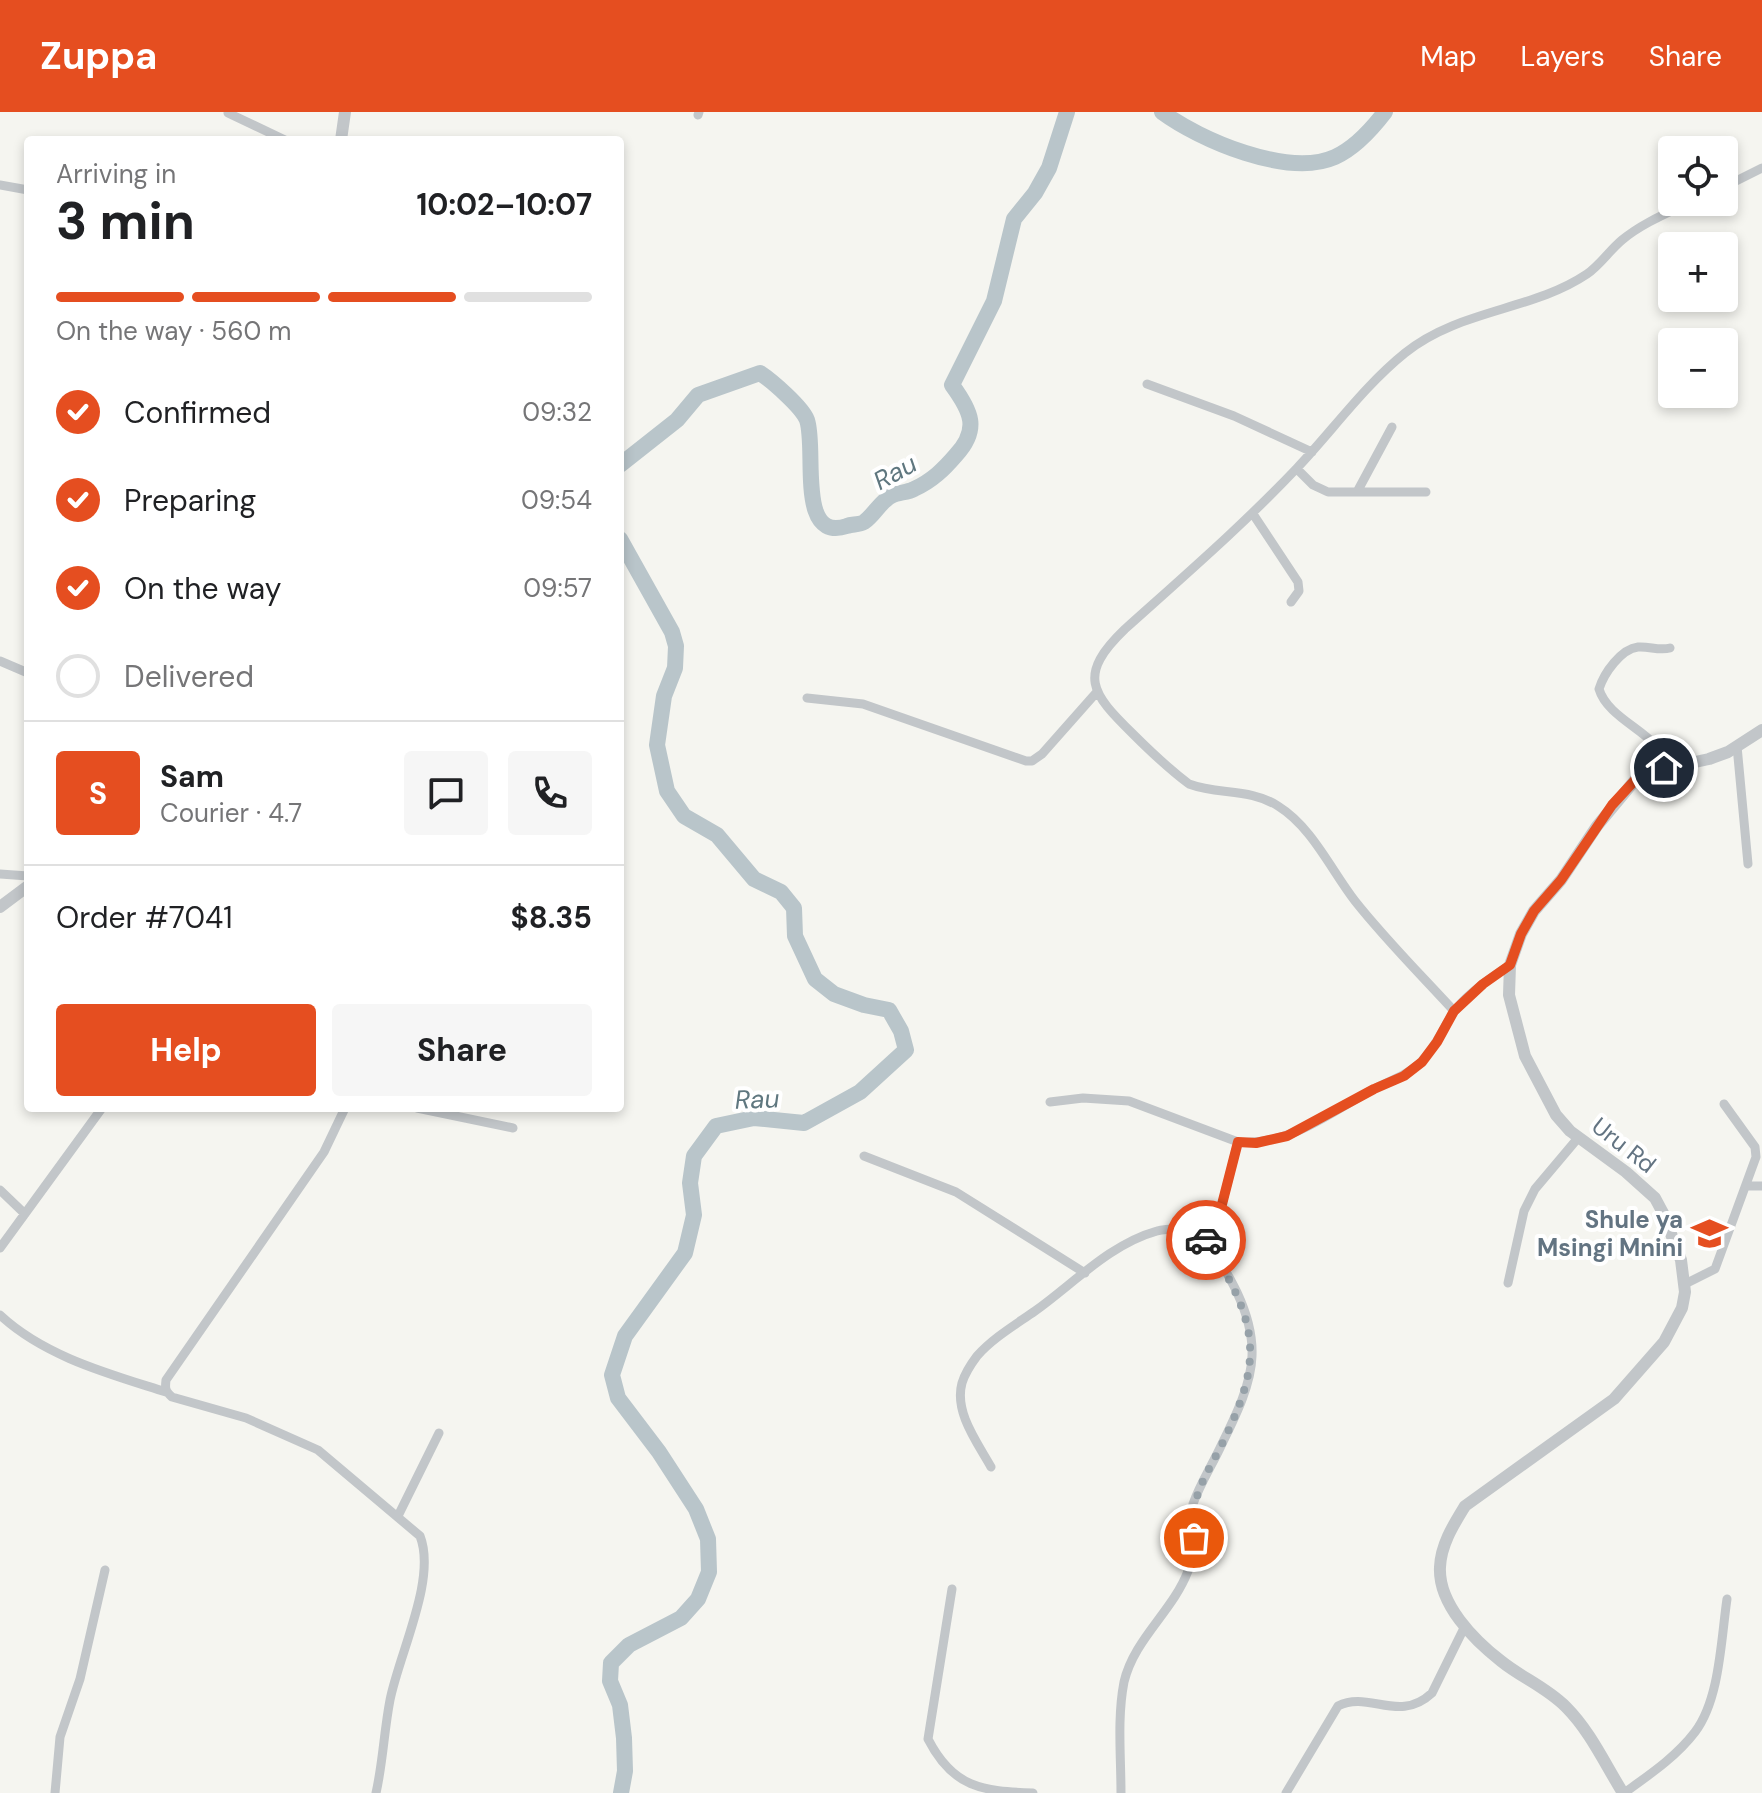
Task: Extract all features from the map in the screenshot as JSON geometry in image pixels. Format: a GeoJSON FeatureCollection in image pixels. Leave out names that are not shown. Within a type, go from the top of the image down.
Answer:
{"type":"FeatureCollection","features":[{"type":"Feature","properties":{"kind":"street"},"geometry":{"type":"LineString","coordinates":[[342,136],[345,112]]}},
{"type":"Feature","properties":{"kind":"street"},"geometry":{"type":"LineString","coordinates":[[228,113],[277,136]]}},
{"type":"Feature","properties":{"kind":"street"},"geometry":{"type":"LineString","coordinates":[[1738,180],[1762,168]]}},
{"type":"Feature","properties":{"kind":"street"},"geometry":{"type":"LineString","coordinates":[[0,185],[24,189]]}},
{"type":"Feature","properties":{"kind":"street"},"geometry":{"type":"LineString","coordinates":[[1454,1011],[1355,901],[1304,829],[1291,816],[1260,797],[1189,784],[1115,717],[1096,693],[1098,660],[1106,647],[1253,514],[1380,375],[1420,342],[1461,321],[1547,292],[1587,274],[1622,240],[1661,216]]}},
{"type":"Feature","properties":{"kind":"street"},"geometry":{"type":"LineString","coordinates":[[1147,384],[1234,416],[1312,452]]}},
{"type":"Feature","properties":{"kind":"street"},"geometry":{"type":"LineString","coordinates":[[1357,492],[1392,427]]}},
{"type":"Feature","properties":{"kind":"street"},"geometry":{"type":"LineString","coordinates":[[1297,469],[1319,488],[1339,494],[1426,492]]}},
{"type":"Feature","properties":{"kind":"street"},"geometry":{"type":"LineString","coordinates":[[1253,514],[1300,586],[1291,602]]}},
{"type":"Feature","properties":{"kind":"street"},"geometry":{"type":"LineString","coordinates":[[1664,768],[1665,761],[1659,749],[1610,709],[1599,689],[1607,673],[1632,649],[1670,648]]}},
{"type":"Feature","properties":{"kind":"street"},"geometry":{"type":"LineString","coordinates":[[0,661],[24,671]]}},
{"type":"Feature","properties":{"kind":"street"},"geometry":{"type":"LineString","coordinates":[[807,698],[863,704],[1032,761],[1042,754],[1096,693]]}},
{"type":"Feature","properties":{"kind":"street","name":"Uru Rd"},"geometry":{"type":"LineString","coordinates":[[1623,1793],[1568,1708],[1541,1685],[1500,1661],[1465,1626],[1443,1590],[1440,1568],[1450,1529],[1465,1506],[1614,1399],[1664,1342],[1682,1308],[1685,1284],[1681,1260],[1655,1198],[1626,1172],[1578,1138],[1556,1115],[1525,1056],[1509,995],[1510,965],[1521,934],[1534,911],[1561,880],[1612,805],[1636,779],[1664,768],[1709,759],[1762,730]]}},
{"type":"Feature","properties":{"kind":"street"},"geometry":{"type":"LineString","coordinates":[[1737,746],[1748,864]]}},
{"type":"Feature","properties":{"kind":"street"},"geometry":{"type":"LineString","coordinates":[[0,874],[24,876]]}},
{"type":"Feature","properties":{"kind":"street"},"geometry":{"type":"LineString","coordinates":[[0,907],[24,889]]}},
{"type":"Feature","properties":{"kind":"street"},"geometry":{"type":"LineString","coordinates":[[1050,1102],[1105,1098],[1129,1101],[1238,1142],[1256,1143],[1287,1136],[1404,1076],[1422,1062],[1454,1011],[1483,984],[1510,965]]}},
{"type":"Feature","properties":{"kind":"street"},"geometry":{"type":"LineString","coordinates":[[1685,1284],[1715,1269],[1757,1153],[1724,1104]]}},
{"type":"Feature","properties":{"kind":"street"},"geometry":{"type":"LineString","coordinates":[[0,1248],[99,1112]]}},
{"type":"Feature","properties":{"kind":"street"},"geometry":{"type":"LineString","coordinates":[[166,1392],[166,1380],[324,1152],[343,1112]]}},
{"type":"Feature","properties":{"kind":"street"},"geometry":{"type":"LineString","coordinates":[[436,1112],[513,1128]]}},
{"type":"Feature","properties":{"kind":"street"},"geometry":{"type":"LineString","coordinates":[[1508,1283],[1524,1211],[1535,1189],[1578,1138]]}},
{"type":"Feature","properties":{"kind":"street"},"geometry":{"type":"LineString","coordinates":[[991,1467],[965,1419],[959,1400],[966,1371],[977,1356],[997,1337],[1138,1238],[1159,1230],[1211,1225],[1219,1216],[1238,1142]]}},
{"type":"Feature","properties":{"kind":"street"},"geometry":{"type":"LineString","coordinates":[[864,1156],[970,1199],[1085,1273]]}},
{"type":"Feature","properties":{"kind":"street"},"geometry":{"type":"LineString","coordinates":[[1746,1186],[1762,1186]]}},
{"type":"Feature","properties":{"kind":"street"},"geometry":{"type":"LineString","coordinates":[[0,1190],[25,1214]]}},
{"type":"Feature","properties":{"kind":"street"},"geometry":{"type":"LineString","coordinates":[[1121,1793],[1124,1683],[1143,1639],[1181,1586],[1188,1570],[1192,1557],[1193,1504],[1243,1394],[1252,1356],[1250,1333],[1241,1303],[1198,1227]]}},
{"type":"Feature","properties":{"kind":"street"},"geometry":{"type":"LineString","coordinates":[[0,1315],[28,1336],[65,1356],[166,1392],[172,1397],[246,1418],[318,1450],[420,1536],[425,1548],[422,1584],[390,1696],[376,1793]]}},
{"type":"Feature","properties":{"kind":"street"},"geometry":{"type":"LineString","coordinates":[[398,1516],[439,1433]]}},
{"type":"Feature","properties":{"kind":"street"},"geometry":{"type":"LineString","coordinates":[[55,1793],[60,1737],[89,1646],[105,1570]]}},
{"type":"Feature","properties":{"kind":"street"},"geometry":{"type":"LineString","coordinates":[[952,1589],[928,1739],[944,1763],[970,1784],[997,1792],[1033,1793]]}},
{"type":"Feature","properties":{"kind":"street"},"geometry":{"type":"LineString","coordinates":[[1623,1793],[1679,1750],[1696,1731],[1713,1691],[1727,1599]]}},
{"type":"Feature","properties":{"kind":"street"},"geometry":{"type":"LineString","coordinates":[[1286,1793],[1338,1706],[1352,1702],[1394,1708],[1411,1707],[1424,1701],[1432,1693],[1465,1626]]}},
{"type":"Feature","properties":{"kind":"waterway","name":"Rau"},"geometry":{"type":"LineString","coordinates":[[624,462],[677,420],[698,395],[760,373],[779,388],[807,420],[815,508],[821,521],[831,528],[860,524],[891,496],[911,490],[932,478],[956,455],[968,437],[968,412],[952,385],[994,301],[1014,219],[1035,193],[1049,168],[1067,112]]}},
{"type":"Feature","properties":{"kind":"waterway","name":"Rau"},"geometry":{"type":"LineString","coordinates":[[1162,112],[1221,144],[1245,153],[1293,163],[1335,157],[1363,138],[1385,112]]}},
{"type":"Feature","properties":{"kind":"waterway","name":"Rau"},"geometry":{"type":"LineString","coordinates":[[621,1793],[625,1771],[624,1738],[620,1705],[610,1681],[611,1663],[629,1645],[681,1618],[698,1599],[709,1572],[708,1539],[696,1509],[659,1452],[618,1398],[612,1375],[625,1336],[685,1253],[694,1215],[690,1183],[694,1156],[716,1126],[754,1118],[804,1123],[860,1092],[906,1050],[901,1031],[889,1010],[834,994],[815,979],[795,936],[794,908],[781,892],[754,879],[717,835],[684,816],[667,791],[657,745],[664,696],[675,668],[676,646],[672,632],[624,546]]}},
{"type":"Feature","properties":{"kind":"way so far"},"geometry":{"type":"LineString","coordinates":[[1194,1538],[1191,1518],[1193,1504],[1234,1416],[1247,1383],[1252,1356],[1250,1333],[1241,1303],[1206,1240]]}},
{"type":"Feature","properties":{"kind":"place","name":"Shule ya Msingi Mnini"},"geometry":{"type":"Point","coordinates":[1709,1233]}},
{"type":"Feature","properties":{"kind":"route"},"geometry":{"type":"LineString","coordinates":[[1206,1240],[1198,1227],[1211,1225],[1219,1216],[1238,1142],[1256,1143],[1287,1136],[1404,1076],[1422,1062],[1454,1011],[1483,984],[1510,965],[1521,934],[1534,911],[1561,880],[1612,805],[1636,779],[1664,768]]}}]}
